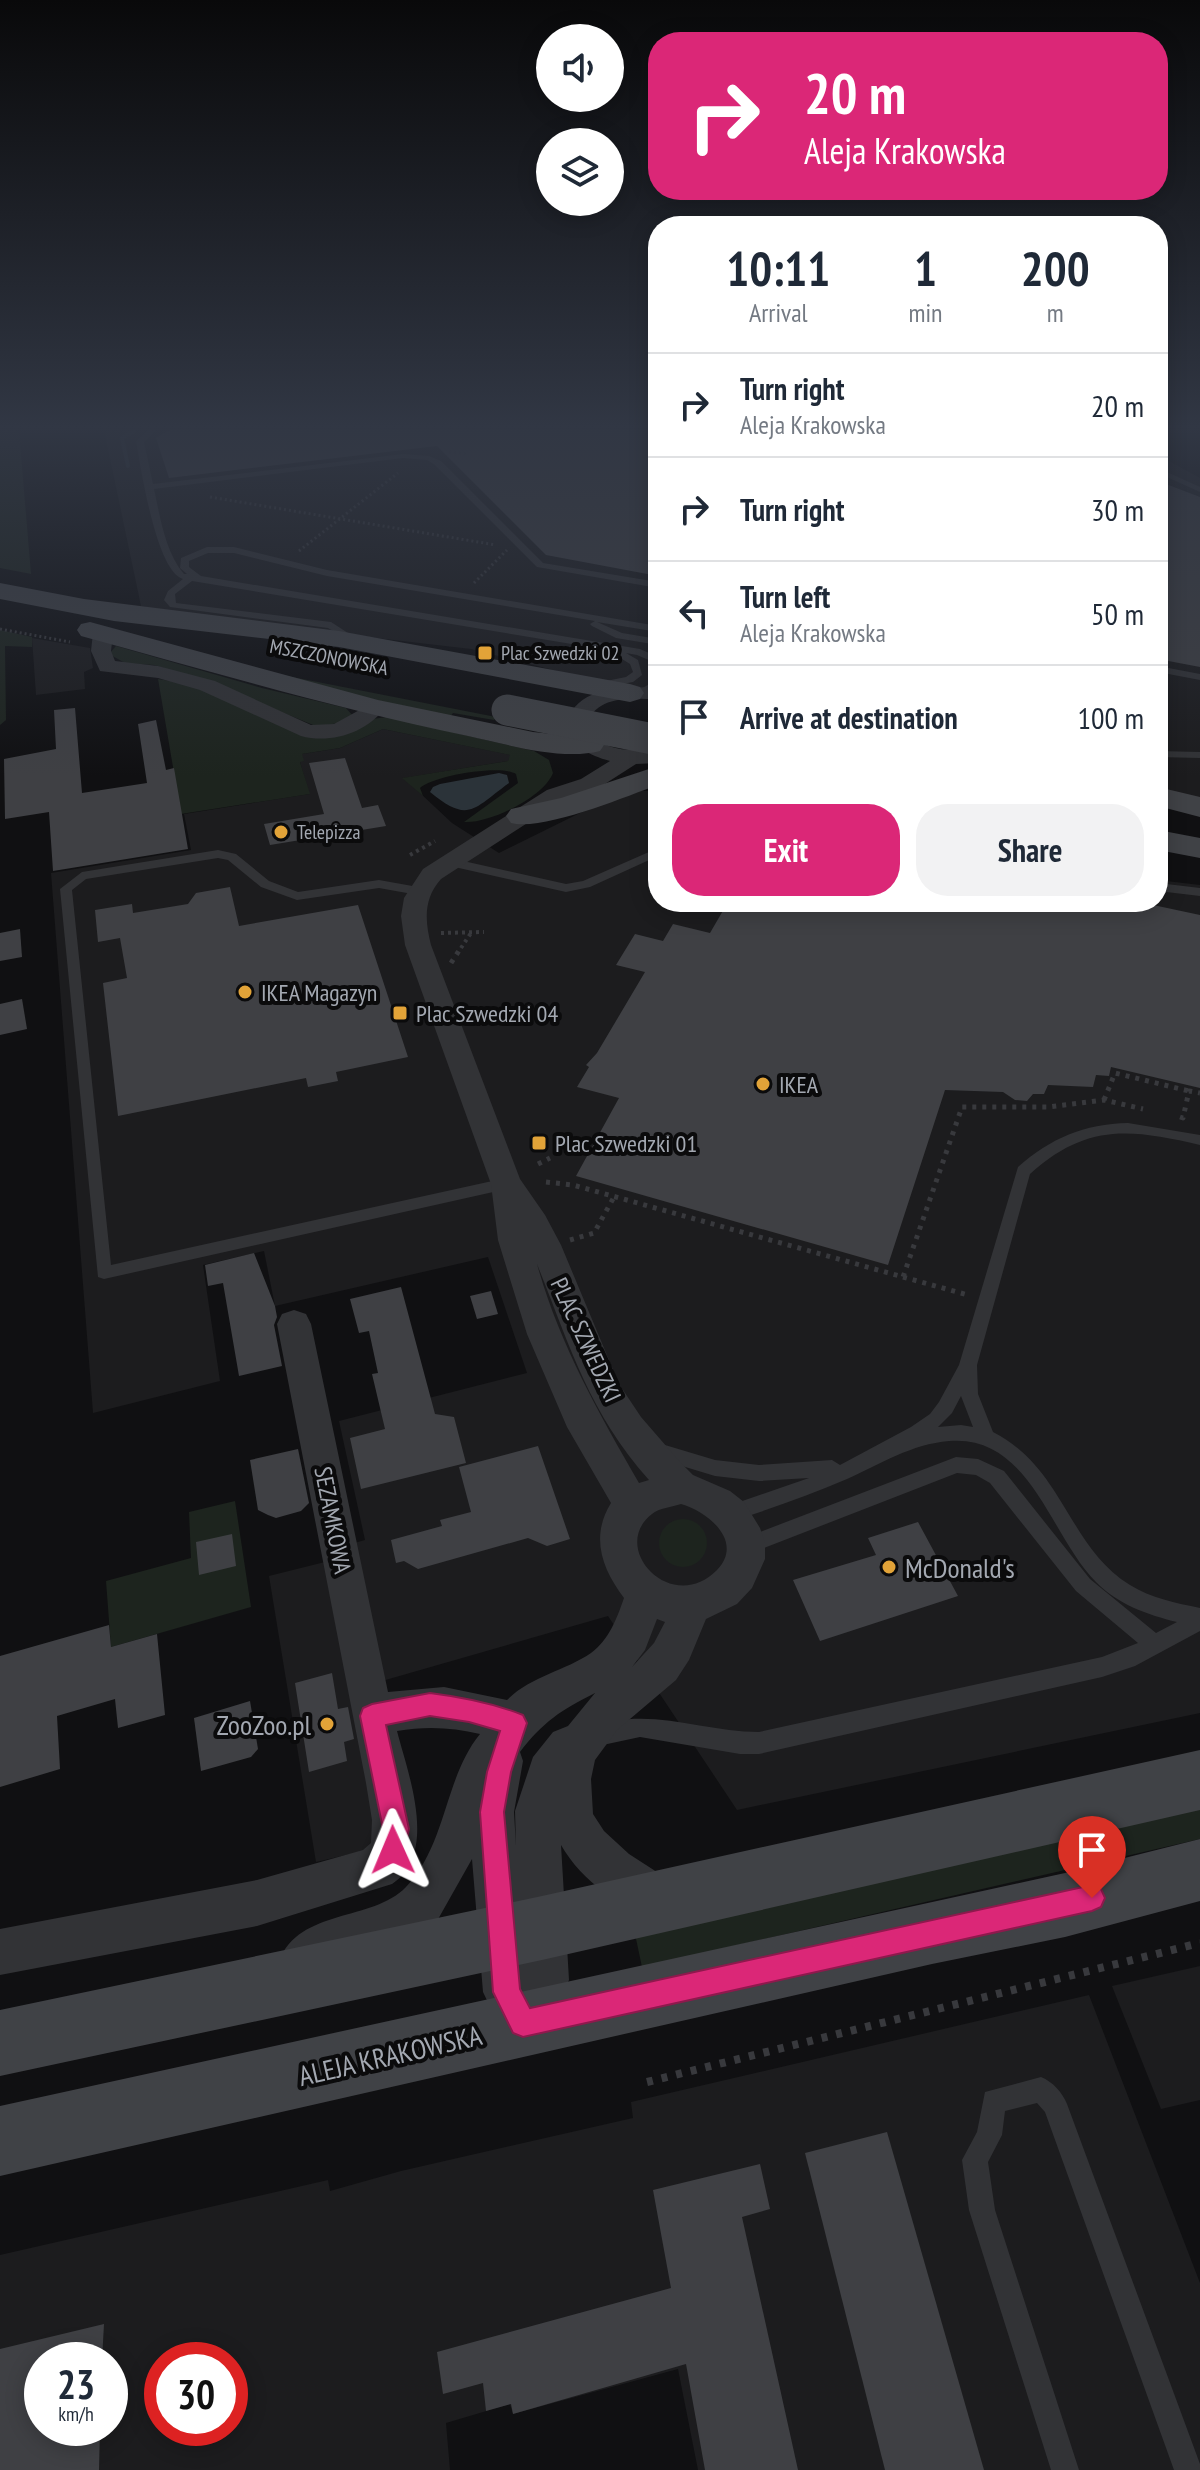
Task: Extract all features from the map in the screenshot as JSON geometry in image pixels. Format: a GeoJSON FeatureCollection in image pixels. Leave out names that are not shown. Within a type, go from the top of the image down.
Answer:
{"type":"FeatureCollection","features":[{"type":"Feature","properties":{"kind":"main road","name":"MSZCZONOWSKA"},"geometry":{"type":"LineString","coordinates":[[0,591],[76,615],[514,702],[648,720]]}},
{"type":"Feature","properties":{"kind":"main road","name":"MSZCZONOWSKA"},"geometry":{"type":"LineString","coordinates":[[0,610],[76,615]]}},
{"type":"Feature","properties":{"kind":"main road"},"geometry":{"type":"LineString","coordinates":[[76,615],[339,639],[642,693]]}},
{"type":"Feature","properties":{"kind":"main road"},"geometry":{"type":"LineString","coordinates":[[76,615],[102,640],[374,708],[533,741],[592,746]]}},
{"type":"Feature","properties":{"kind":"main road","name":"MSZCZONOWSKA"},"geometry":{"type":"LineString","coordinates":[[514,702],[648,756]]}},
{"type":"Feature","properties":{"kind":"main road"},"geometry":{"type":"LineString","coordinates":[[533,741],[559,754],[569,768],[563,787]]}},
{"type":"Feature","properties":{"kind":"main road"},"geometry":{"type":"LineString","coordinates":[[522,816],[570,805],[648,760]]}},
{"type":"Feature","properties":{"kind":"main road"},"geometry":{"type":"LineString","coordinates":[[1168,799],[1200,807]]}},
{"type":"Feature","properties":{"kind":"main road"},"geometry":{"type":"LineString","coordinates":[[1168,819],[1200,825]]}},
{"type":"Feature","properties":{"kind":"main road"},"geometry":{"type":"LineString","coordinates":[[1168,842],[1200,848]]}},
{"type":"Feature","properties":{"kind":"main road"},"geometry":{"type":"LineString","coordinates":[[1168,859],[1200,864]]}},
{"type":"Feature","properties":{"kind":"main road"},"geometry":{"type":"LineString","coordinates":[[0,2043],[522,1932],[1200,1780]]}},
{"type":"Feature","properties":{"kind":"main road","name":"ALEJA KRAKOWSKA"},"geometry":{"type":"LineString","coordinates":[[0,2141],[1065,1905],[1200,1870]]}},
{"type":"Feature","properties":{"kind":"street"},"geometry":{"type":"LineString","coordinates":[[102,640],[107,667],[139,669],[194,680],[309,731],[338,730],[363,719],[374,708]]}},
{"type":"Feature","properties":{"kind":"street"},"geometry":{"type":"LineString","coordinates":[[642,693],[603,698],[580,712],[575,727],[592,746],[648,757]]}},
{"type":"Feature","properties":{"kind":"street"},"geometry":{"type":"LineString","coordinates":[[418,891],[432,874],[563,787],[592,746]]}},
{"type":"Feature","properties":{"kind":"street"},"geometry":{"type":"LineString","coordinates":[[563,787],[589,784],[648,760]]}},
{"type":"Feature","properties":{"kind":"street","name":"PLAC SZWEDZKI"},"geometry":{"type":"LineString","coordinates":[[418,891],[413,914],[418,945],[506,1184],[510,1226],[561,1373],[581,1417],[632,1506]]}},
{"type":"Feature","properties":{"kind":"street","name":"PLAC SZWEDZKI"},"geometry":{"type":"LineString","coordinates":[[506,1184],[537,1224],[591,1363],[641,1446],[681,1488]]}},
{"type":"Feature","properties":{"kind":"street","name":"SEZAMKOWA"},"geometry":{"type":"LineString","coordinates":[[294,1324],[372,1716]]}},
{"type":"Feature","properties":{"kind":"street"},"geometry":{"type":"LineString","coordinates":[[681,1488],[709,1496],[738,1530],[744,1561],[730,1586],[718,1595],[691,1604],[675,1604],[645,1594],[629,1580],[619,1561],[616,1542],[620,1522],[632,1506],[654,1492],[681,1488]]}},
{"type":"Feature","properties":{"kind":"street"},"geometry":{"type":"LineString","coordinates":[[255,1990],[342,1937],[378,1929],[421,1905],[464,1829],[482,1765],[537,1701],[607,1666],[631,1636],[645,1594]]}},
{"type":"Feature","properties":{"kind":"street"},"geometry":{"type":"LineString","coordinates":[[661,1901],[607,1866],[588,1847],[578,1832],[568,1803],[567,1777],[585,1739],[604,1712],[649,1679],[664,1662],[685,1625],[691,1604]]}},
{"type":"Feature","properties":{"kind":"street"},"geometry":{"type":"LineString","coordinates":[[0,1952],[257,1903],[372,1870],[383,1864],[393,1850],[396,1829],[372,1716],[430,1704],[469,1710],[515,1723]]}},
{"type":"Feature","properties":{"kind":"street"},"geometry":{"type":"LineString","coordinates":[[515,1723],[499,1772],[492,1812],[522,1932],[545,1980],[523,2023]]}},
{"type":"Feature","properties":{"kind":"street"},"geometry":{"type":"LineString","coordinates":[[522,1932],[537,1811],[548,1772],[556,1758],[573,1743],[585,1739]]}},
{"type":"Feature","properties":{"kind":"lane"},"geometry":{"type":"LineString","coordinates":[[166,545],[174,571],[193,580],[441,618],[648,655]]}},
{"type":"Feature","properties":{"kind":"lane"},"geometry":{"type":"LineString","coordinates":[[519,545],[544,566],[648,583]]}},
{"type":"Feature","properties":{"kind":"lane"},"geometry":{"type":"LineString","coordinates":[[193,580],[184,564],[198,552],[224,548],[336,574],[648,627]]}},
{"type":"Feature","properties":{"kind":"lane"},"geometry":{"type":"LineString","coordinates":[[193,580],[171,593],[169,600],[173,605],[331,625],[343,633],[339,639]]}},
{"type":"Feature","properties":{"kind":"lane"},"geometry":{"type":"LineString","coordinates":[[546,611],[588,621],[619,636],[648,640]]}},
{"type":"Feature","properties":{"kind":"lane"},"geometry":{"type":"LineString","coordinates":[[592,685],[622,683],[638,673],[631,659],[609,648]]}},
{"type":"Feature","properties":{"kind":"lane"},"geometry":{"type":"LineString","coordinates":[[1168,671],[1200,677]]}},
{"type":"Feature","properties":{"kind":"lane"},"geometry":{"type":"LineString","coordinates":[[1168,743],[1200,744]]}},
{"type":"Feature","properties":{"kind":"lane"},"geometry":{"type":"LineString","coordinates":[[1168,754],[1200,755]]}},
{"type":"Feature","properties":{"kind":"lane"},"geometry":{"type":"LineString","coordinates":[[418,891],[379,884],[297,896],[265,884],[232,857],[218,854],[82,876],[66,889],[104,1273],[506,1184]]}},
{"type":"Feature","properties":{"kind":"lane"},"geometry":{"type":"LineString","coordinates":[[450,862],[566,888],[586,884],[648,856]]}},
{"type":"Feature","properties":{"kind":"lane"},"geometry":{"type":"LineString","coordinates":[[1168,888],[1200,892]]}},
{"type":"Feature","properties":{"kind":"lane"},"geometry":{"type":"LineString","coordinates":[[738,1530],[884,1451],[936,1419],[945,1409],[968,1365],[1023,1171],[1046,1148],[1066,1138],[1129,1127],[1155,1129],[1200,1140]]}},
{"type":"Feature","properties":{"kind":"lane"},"geometry":{"type":"LineString","coordinates":[[968,1365],[969,1394],[986,1438]]}},
{"type":"Feature","properties":{"kind":"lane"},"geometry":{"type":"LineString","coordinates":[[884,1451],[945,1433],[964,1433],[999,1443],[1031,1472],[1080,1549],[1114,1585],[1164,1610],[1200,1618]]}},
{"type":"Feature","properties":{"kind":"lane"},"geometry":{"type":"LineString","coordinates":[[641,1446],[715,1468],[759,1473],[854,1466]]}},
{"type":"Feature","properties":{"kind":"lane"},"geometry":{"type":"LineString","coordinates":[[738,1530],[956,1465],[969,1464],[997,1477],[1083,1585],[1154,1644]]}},
{"type":"Feature","properties":{"kind":"lane"},"geometry":{"type":"LineString","coordinates":[[585,1739],[640,1727],[740,1743],[759,1743],[1102,1667],[1128,1659],[1200,1618]]}},
{"type":"Feature","properties":{"kind":"lane"},"geometry":{"type":"LineString","coordinates":[[1065,2470],[982,2210],[975,2160],[989,2135],[994,2101],[1041,2089],[1055,2104],[1188,2470]]}},
{"type":"Feature","properties":{"kind":"path"},"geometry":{"type":"LineString","coordinates":[[285,560],[305,545]]}},
{"type":"Feature","properties":{"kind":"path"},"geometry":{"type":"LineString","coordinates":[[0,629],[102,640]]}},
{"type":"Feature","properties":{"kind":"path"},"geometry":{"type":"LineString","coordinates":[[410,855],[435,841]]}},
{"type":"Feature","properties":{"kind":"path"},"geometry":{"type":"LineString","coordinates":[[438,933],[484,932]]}},
{"type":"Feature","properties":{"kind":"path"},"geometry":{"type":"LineString","coordinates":[[447,965],[471,933]]}},
{"type":"Feature","properties":{"kind":"path"},"geometry":{"type":"LineString","coordinates":[[1104,1100],[1115,1073],[1200,1093]]}},
{"type":"Feature","properties":{"kind":"path"},"geometry":{"type":"LineString","coordinates":[[1170,1115],[1183,1118],[1189,1091]]}},
{"type":"Feature","properties":{"kind":"path"},"geometry":{"type":"LineString","coordinates":[[903,1277],[962,1107],[1048,1107],[1104,1100],[1157,1112]]}},
{"type":"Feature","properties":{"kind":"path"},"geometry":{"type":"LineString","coordinates":[[538,1164],[550,1158]]}},
{"type":"Feature","properties":{"kind":"path"},"geometry":{"type":"LineString","coordinates":[[546,1182],[614,1197],[986,1299]]}},
{"type":"Feature","properties":{"kind":"path"},"geometry":{"type":"LineString","coordinates":[[563,1241],[594,1233],[614,1197]]}},
{"type":"Feature","properties":{"kind":"path"},"geometry":{"type":"LineString","coordinates":[[647,2082],[1200,1943]]}},
{"type":"Feature","properties":{"kind":"shaded area"},"geometry":{"type":"Polygon","coordinates":[[[0,545],[29,545],[31,574],[0,568],[0,545]]]}},
{"type":"Feature","properties":{"kind":"shaded area"},"geometry":{"type":"Polygon","coordinates":[[[128,545],[648,545],[648,689],[561,672],[471,649],[195,617],[141,606],[128,545]]]}},
{"type":"Feature","properties":{"kind":"shaded area"},"geometry":{"type":"Polygon","coordinates":[[[1168,545],[1200,545],[1200,804],[1168,796],[1168,545]]]}},
{"type":"Feature","properties":{"kind":"shaded area"},"geometry":{"type":"Polygon","coordinates":[[[0,630],[32,637],[32,647],[5,646],[6,720],[0,725],[0,630]]]}},
{"type":"Feature","properties":{"kind":"shaded area"},"geometry":{"type":"Polygon","coordinates":[[[32,638],[90,648],[93,668],[84,672],[85,689],[36,695],[32,638]]]}},
{"type":"Feature","properties":{"kind":"shaded area"},"geometry":{"type":"Polygon","coordinates":[[[116,646],[262,688],[346,708],[353,716],[348,721],[318,727],[201,679],[154,665],[125,663],[109,654],[116,646]]]}},
{"type":"Feature","properties":{"kind":"shaded area"},"geometry":{"type":"Polygon","coordinates":[[[247,668],[496,717],[494,720],[453,713],[449,718],[247,668]]]}},
{"type":"Feature","properties":{"kind":"shaded area"},"geometry":{"type":"Polygon","coordinates":[[[158,679],[189,684],[292,730],[387,717],[534,751],[549,760],[553,773],[548,782],[527,800],[487,819],[464,822],[518,783],[516,774],[496,770],[438,779],[420,788],[423,796],[402,778],[508,761],[510,755],[383,729],[340,748],[302,754],[304,761],[300,762],[310,794],[181,814],[158,679]]]}},
{"type":"Feature","properties":{"kind":"shaded area"},"geometry":{"type":"Polygon","coordinates":[[[383,729],[511,755],[508,761],[404,778],[452,823],[499,853],[586,810],[648,791],[648,912],[1168,912],[1168,881],[1200,885],[1200,1713],[737,1810],[608,1616],[382,1681],[351,1544],[365,1540],[339,1421],[527,1373],[488,1257],[275,1306],[264,1251],[203,1265],[220,1381],[93,1413],[51,873],[191,850],[184,814],[309,794],[300,762],[302,754],[340,748],[383,729]]]}},
{"type":"Feature","properties":{"kind":"shaded area"},"geometry":{"type":"Polygon","coordinates":[[[499,773],[507,775],[509,783],[471,809],[454,808],[430,792],[440,784],[499,773]]]}},
{"type":"Feature","properties":{"kind":"shaded area"},"geometry":{"type":"Polygon","coordinates":[[[235,1501],[251,1607],[111,1647],[106,1581],[191,1558],[189,1512],[235,1501]]]}},
{"type":"Feature","properties":{"kind":"shaded area"},"geometry":{"type":"Polygon","coordinates":[[[683,1519],[700,1526],[707,1543],[700,1560],[683,1567],[666,1560],[659,1543],[666,1526],[683,1519]]]}},
{"type":"Feature","properties":{"kind":"shaded area"},"geometry":{"type":"Polygon","coordinates":[[[325,1562],[378,1840],[372,1849],[316,1862],[269,1576],[325,1562]]]}},
{"type":"Feature","properties":{"kind":"shaded area"},"geometry":{"type":"Polygon","coordinates":[[[1200,1808],[1200,1839],[642,1967],[635,1934],[1200,1808]]]}},
{"type":"Feature","properties":{"kind":"shaded area"},"geometry":{"type":"Polygon","coordinates":[[[1200,1966],[1200,2100],[1161,2109],[1112,1986],[1200,1966]]]}},
{"type":"Feature","properties":{"kind":"shaded area"},"geometry":{"type":"Polygon","coordinates":[[[1089,1995],[1200,2283],[1200,2470],[698,2470],[678,2369],[513,2414],[510,2404],[446,2423],[450,2470],[0,2470],[0,2255],[328,2180],[330,2191],[401,2171],[633,2118],[631,2102],[1089,1995]]]}},
{"type":"Feature","properties":{"kind":"building"},"geometry":{"type":"Polygon","coordinates":[[[536,545],[648,545],[648,574],[546,555],[536,545]]]}},
{"type":"Feature","properties":{"kind":"building"},"geometry":{"type":"Polygon","coordinates":[[[1168,545],[1200,545],[1200,667],[1168,661],[1168,545]]]}},
{"type":"Feature","properties":{"kind":"building"},"geometry":{"type":"Polygon","coordinates":[[[75,708],[82,793],[147,783],[138,724],[156,720],[166,770],[174,768],[188,849],[53,871],[49,812],[5,819],[4,759],[56,749],[54,710],[75,708]]]}},
{"type":"Feature","properties":{"kind":"building"},"geometry":{"type":"Polygon","coordinates":[[[345,758],[362,808],[378,805],[386,826],[270,845],[264,824],[324,814],[309,763],[345,758]]]}},
{"type":"Feature","properties":{"kind":"building","name":"IKEA Magazyn"},"geometry":{"type":"Polygon","coordinates":[[[230,887],[239,926],[358,905],[408,1057],[336,1072],[338,1081],[308,1087],[306,1078],[118,1116],[103,983],[127,978],[120,938],[98,942],[95,910],[132,904],[133,913],[188,904],[196,893],[230,887]]]}},
{"type":"Feature","properties":{"kind":"building","name":"IKEA"},"geometry":{"type":"Polygon","coordinates":[[[1168,908],[1200,915],[1200,1088],[1111,1067],[1109,1076],[1096,1075],[1093,1087],[1048,1085],[1044,1094],[1033,1094],[1027,1101],[1015,1100],[1003,1092],[945,1090],[888,1265],[576,1176],[619,1098],[577,1087],[589,1067],[586,1065],[597,1053],[645,972],[616,965],[635,934],[663,941],[673,924],[710,933],[722,912],[1168,912],[1168,908]]]}},
{"type":"Feature","properties":{"kind":"building"},"geometry":{"type":"Polygon","coordinates":[[[20,929],[22,957],[0,961],[0,933],[20,929]]]}},
{"type":"Feature","properties":{"kind":"building"},"geometry":{"type":"Polygon","coordinates":[[[22,999],[27,1029],[0,1035],[0,1004],[22,999]]]}},
{"type":"Feature","properties":{"kind":"building"},"geometry":{"type":"Polygon","coordinates":[[[254,1253],[275,1306],[277,1317],[274,1325],[282,1366],[239,1376],[223,1283],[208,1286],[205,1265],[254,1253]]]}},
{"type":"Feature","properties":{"kind":"building"},"geometry":{"type":"Polygon","coordinates":[[[401,1287],[435,1414],[454,1417],[466,1463],[361,1489],[350,1438],[385,1429],[372,1374],[378,1373],[369,1331],[359,1333],[350,1299],[401,1287]]]}},
{"type":"Feature","properties":{"kind":"building"},"geometry":{"type":"Polygon","coordinates":[[[491,1291],[498,1314],[477,1319],[470,1296],[491,1291]]]}},
{"type":"Feature","properties":{"kind":"building"},"geometry":{"type":"Polygon","coordinates":[[[538,1446],[570,1539],[547,1546],[528,1538],[418,1569],[404,1561],[396,1563],[391,1540],[442,1526],[440,1520],[471,1512],[459,1467],[538,1446]]]}},
{"type":"Feature","properties":{"kind":"building"},"geometry":{"type":"Polygon","coordinates":[[[298,1449],[309,1503],[301,1511],[276,1518],[258,1510],[250,1460],[298,1449]]]}},
{"type":"Feature","properties":{"kind":"building","name":"McDonald's"},"geometry":{"type":"Polygon","coordinates":[[[918,1522],[958,1596],[820,1641],[793,1580],[876,1555],[868,1538],[918,1522]]]}},
{"type":"Feature","properties":{"kind":"building"},"geometry":{"type":"Polygon","coordinates":[[[232,1534],[236,1566],[199,1575],[196,1542],[232,1534]]]}},
{"type":"Feature","properties":{"kind":"building"},"geometry":{"type":"Polygon","coordinates":[[[109,1625],[111,1647],[157,1634],[165,1715],[118,1728],[115,1699],[57,1716],[60,1769],[0,1787],[0,1656],[109,1625]]]}},
{"type":"Feature","properties":{"kind":"building","name":"ZooZoo.pl"},"geometry":{"type":"Polygon","coordinates":[[[332,1673],[338,1709],[348,1707],[354,1739],[344,1742],[347,1761],[309,1772],[295,1683],[332,1673]]]}},
{"type":"Feature","properties":{"kind":"building"},"geometry":{"type":"Polygon","coordinates":[[[250,1701],[258,1749],[251,1757],[201,1771],[194,1718],[250,1701]]]}},
{"type":"Feature","properties":{"kind":"building"},"geometry":{"type":"Polygon","coordinates":[[[887,2132],[984,2470],[885,2470],[805,2153],[887,2132]]]}},
{"type":"Feature","properties":{"kind":"building"},"geometry":{"type":"Polygon","coordinates":[[[760,2164],[770,2209],[742,2217],[798,2470],[705,2470],[686,2364],[513,2414],[511,2404],[486,2411],[483,2383],[443,2394],[437,2352],[671,2288],[653,2190],[760,2164]]]}},
{"type":"Feature","properties":{"kind":"building"},"geometry":{"type":"Polygon","coordinates":[[[104,2324],[103,2342],[29,2342],[104,2324]]]}},
{"type":"Feature","properties":{"kind":"building"},"geometry":{"type":"Polygon","coordinates":[[[24,2343],[24,2446],[100,2446],[99,2470],[0,2470],[0,2349],[24,2343]]]}},
{"type":"Feature","properties":{"kind":"place","name":"Plac Szwedzki 02"},"geometry":{"type":"Point","coordinates":[485,653]}},
{"type":"Feature","properties":{"kind":"place","name":"Telepizza"},"geometry":{"type":"Point","coordinates":[281,832]}},
{"type":"Feature","properties":{"kind":"place","name":"IKEA Magazyn"},"geometry":{"type":"Point","coordinates":[245,992]}},
{"type":"Feature","properties":{"kind":"place","name":"Plac Szwedzki 04"},"geometry":{"type":"Point","coordinates":[400,1013]}},
{"type":"Feature","properties":{"kind":"place","name":"IKEA"},"geometry":{"type":"Point","coordinates":[763,1084]}},
{"type":"Feature","properties":{"kind":"place","name":"Plac Szwedzki 01"},"geometry":{"type":"Point","coordinates":[539,1143]}},
{"type":"Feature","properties":{"kind":"place","name":"McDonald's"},"geometry":{"type":"Point","coordinates":[889,1567]}},
{"type":"Feature","properties":{"kind":"place","name":"ZooZoo.pl"},"geometry":{"type":"Point","coordinates":[327,1724]}},
{"type":"Feature","properties":{"kind":"route"},"geometry":{"type":"LineString","coordinates":[[393,1850],[396,1829],[372,1716],[430,1704],[469,1710],[515,1723],[499,1772],[492,1812],[507,1992],[523,2023],[1092,1898]]}}]}
